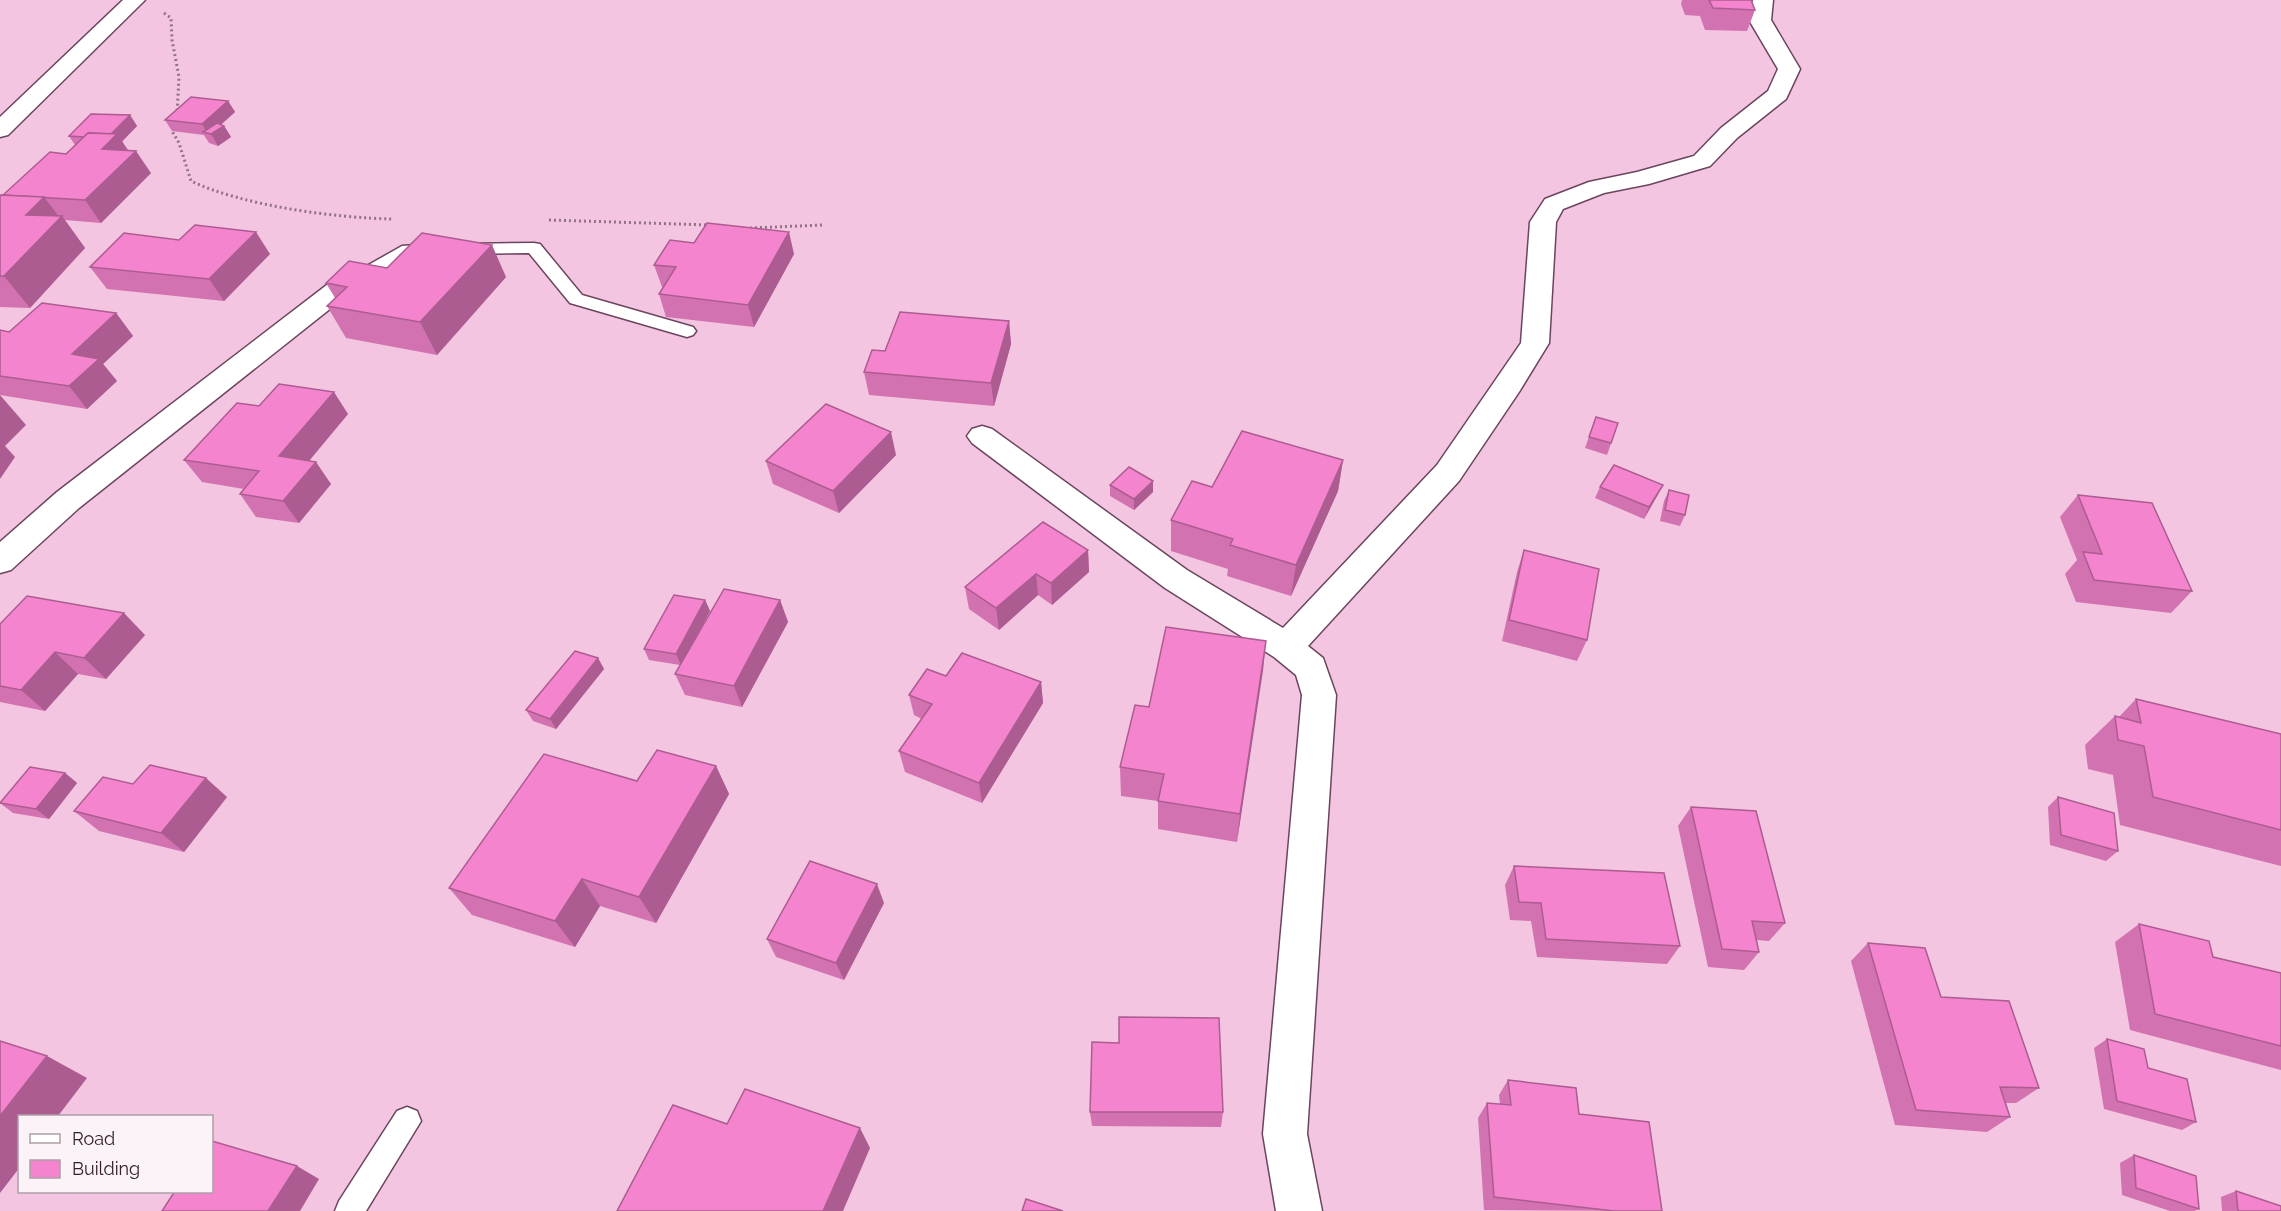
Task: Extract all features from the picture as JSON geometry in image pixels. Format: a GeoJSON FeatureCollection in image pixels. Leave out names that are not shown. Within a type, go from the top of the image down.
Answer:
{"type":"FeatureCollection","features":[{"type":"Feature","properties":{"kind":"street"},"geometry":{"type":"LineString","coordinates":[[1286,646],[1448,473],[1509,385],[1534,343],[1541,278],[1543,222],[1554,204],[1598,187],[1640,179],[1702,161],[1729,133],[1778,94],[1789,69],[1760,20],[1763,0]]}},
{"type":"Feature","properties":{"kind":"street"},"geometry":{"type":"LineString","coordinates":[[0,130],[132,3]]}},
{"type":"Feature","properties":{"kind":"street"},"geometry":{"type":"LineString","coordinates":[[0,561],[68,500],[341,287]]}},
{"type":"Feature","properties":{"kind":"street"},"geometry":{"type":"LineString","coordinates":[[982,436],[1176,579],[1286,646],[1311,668],[1319,695],[1285,1134],[1299,1211]]}},
{"type":"Feature","properties":{"kind":"lane"},"geometry":{"type":"LineString","coordinates":[[341,287],[408,250],[534,248],[576,299],[687,331]]}},
{"type":"Feature","properties":{"kind":"lane"},"geometry":{"type":"LineString","coordinates":[[349,1211],[407,1121]]}},
{"type":"Feature","properties":{"kind":"path"},"geometry":{"type":"LineString","coordinates":[[132,3],[157,8],[171,18],[172,40],[179,77],[176,121],[172,131],[179,143],[191,181],[208,189],[289,208],[360,219],[394,219]]}},
{"type":"Feature","properties":{"kind":"path"},"geometry":{"type":"LineString","coordinates":[[545,220],[716,226]]}},
{"type":"Feature","properties":{"kind":"path"},"geometry":{"type":"LineString","coordinates":[[739,227],[822,225]]}},
{"type":"Feature","properties":{"kind":"building"},"geometry":{"type":"Polygon","coordinates":[[[1709,0],[1751,0],[1755,10],[1713,8],[1709,0]]]}},
{"type":"Feature","properties":{"kind":"building"},"geometry":{"type":"Polygon","coordinates":[[[191,97],[228,101],[202,124],[165,120],[191,97]]]}},
{"type":"Feature","properties":{"kind":"building"},"geometry":{"type":"Polygon","coordinates":[[[91,114],[130,115],[111,134],[88,133],[84,137],[69,136],[91,114]]]}},
{"type":"Feature","properties":{"kind":"building"},"geometry":{"type":"Polygon","coordinates":[[[217,123],[224,126],[211,134],[203,132],[217,123]]]}},
{"type":"Feature","properties":{"kind":"building"},"geometry":{"type":"Polygon","coordinates":[[[88,133],[117,134],[102,149],[136,151],[85,200],[3,195],[50,152],[66,154],[88,133]]]}},
{"type":"Feature","properties":{"kind":"building"},"geometry":{"type":"Polygon","coordinates":[[[0,195],[44,197],[26,215],[62,216],[4,276],[0,276],[0,195]]]}},
{"type":"Feature","properties":{"kind":"building"},"geometry":{"type":"Polygon","coordinates":[[[707,223],[789,232],[748,305],[659,294],[676,267],[654,265],[670,240],[694,243],[707,223]]]}},
{"type":"Feature","properties":{"kind":"building"},"geometry":{"type":"Polygon","coordinates":[[[195,225],[256,232],[209,279],[90,267],[124,233],[179,240],[195,225]]]}},
{"type":"Feature","properties":{"kind":"building"},"geometry":{"type":"Polygon","coordinates":[[[422,233],[492,245],[420,322],[327,306],[347,287],[326,283],[349,261],[387,268],[422,233]]]}},
{"type":"Feature","properties":{"kind":"building"},"geometry":{"type":"Polygon","coordinates":[[[42,303],[116,313],[72,354],[99,359],[69,386],[0,376],[0,330],[9,332],[42,303]]]}},
{"type":"Feature","properties":{"kind":"building"},"geometry":{"type":"Polygon","coordinates":[[[900,312],[1009,321],[991,383],[864,372],[872,350],[885,351],[900,312]]]}},
{"type":"Feature","properties":{"kind":"building"},"geometry":{"type":"Polygon","coordinates":[[[279,384],[334,392],[279,456],[316,462],[283,501],[240,494],[259,471],[184,460],[237,403],[259,406],[279,384]]]}},
{"type":"Feature","properties":{"kind":"building"},"geometry":{"type":"Polygon","coordinates":[[[826,404],[891,432],[833,491],[766,461],[826,404]]]}},
{"type":"Feature","properties":{"kind":"building"},"geometry":{"type":"Polygon","coordinates":[[[1596,417],[1618,423],[1611,443],[1589,437],[1596,417]]]}},
{"type":"Feature","properties":{"kind":"building"},"geometry":{"type":"Polygon","coordinates":[[[1242,431],[1343,460],[1296,565],[1230,545],[1233,539],[1171,520],[1192,481],[1212,487],[1242,431]]]}},
{"type":"Feature","properties":{"kind":"building"},"geometry":{"type":"Polygon","coordinates":[[[1614,465],[1663,485],[1649,507],[1600,487],[1614,465]]]}},
{"type":"Feature","properties":{"kind":"building"},"geometry":{"type":"Polygon","coordinates":[[[1129,467],[1153,481],[1134,499],[1110,485],[1129,467]]]}},
{"type":"Feature","properties":{"kind":"building"},"geometry":{"type":"Polygon","coordinates":[[[1669,490],[1689,495],[1685,515],[1665,510],[1669,490]]]}},
{"type":"Feature","properties":{"kind":"building"},"geometry":{"type":"Polygon","coordinates":[[[2078,495],[2152,503],[2192,591],[2094,580],[2083,552],[2102,554],[2078,495]]]}},
{"type":"Feature","properties":{"kind":"building"},"geometry":{"type":"Polygon","coordinates":[[[1043,522],[1088,550],[1051,583],[1036,574],[996,608],[965,587],[1043,522]]]}},
{"type":"Feature","properties":{"kind":"building"},"geometry":{"type":"Polygon","coordinates":[[[1524,550],[1599,569],[1587,640],[1509,620],[1524,550]]]}},
{"type":"Feature","properties":{"kind":"building"},"geometry":{"type":"Polygon","coordinates":[[[724,589],[780,600],[734,686],[675,674],[724,589]]]}},
{"type":"Feature","properties":{"kind":"building"},"geometry":{"type":"Polygon","coordinates":[[[674,595],[705,600],[676,654],[644,649],[674,595]]]}},
{"type":"Feature","properties":{"kind":"building"},"geometry":{"type":"Polygon","coordinates":[[[27,596],[124,613],[84,658],[55,652],[21,690],[0,686],[0,624],[27,596]]]}},
{"type":"Feature","properties":{"kind":"building"},"geometry":{"type":"Polygon","coordinates":[[[1166,627],[1266,641],[1240,814],[1158,801],[1164,774],[1120,767],[1135,705],[1149,707],[1166,627]]]}},
{"type":"Feature","properties":{"kind":"building"},"geometry":{"type":"Polygon","coordinates":[[[575,651],[598,658],[550,719],[526,710],[575,651]]]}},
{"type":"Feature","properties":{"kind":"building"},"geometry":{"type":"Polygon","coordinates":[[[962,653],[1041,682],[979,783],[899,751],[932,704],[909,695],[927,669],[946,676],[962,653]]]}},
{"type":"Feature","properties":{"kind":"building"},"geometry":{"type":"Polygon","coordinates":[[[2136,699],[2281,734],[2281,830],[2153,797],[2144,746],[2118,740],[2115,716],[2141,723],[2136,699]]]}},
{"type":"Feature","properties":{"kind":"building"},"geometry":{"type":"Polygon","coordinates":[[[657,750],[716,766],[639,897],[582,879],[555,921],[449,888],[544,754],[637,781],[657,750]]]}},
{"type":"Feature","properties":{"kind":"building"},"geometry":{"type":"Polygon","coordinates":[[[150,765],[206,778],[161,833],[74,811],[103,777],[133,784],[150,765]]]}},
{"type":"Feature","properties":{"kind":"building"},"geometry":{"type":"Polygon","coordinates":[[[30,767],[65,773],[36,809],[0,803],[30,767]]]}},
{"type":"Feature","properties":{"kind":"building"},"geometry":{"type":"Polygon","coordinates":[[[2058,797],[2114,813],[2118,851],[2061,835],[2058,797]]]}},
{"type":"Feature","properties":{"kind":"building"},"geometry":{"type":"Polygon","coordinates":[[[1691,807],[1756,811],[1785,923],[1752,921],[1759,952],[1722,949],[1691,807]]]}},
{"type":"Feature","properties":{"kind":"building"},"geometry":{"type":"Polygon","coordinates":[[[810,861],[877,884],[836,963],[767,939],[810,861]]]}},
{"type":"Feature","properties":{"kind":"building"},"geometry":{"type":"Polygon","coordinates":[[[1514,866],[1664,873],[1680,946],[1546,939],[1541,903],[1519,902],[1514,866]]]}},
{"type":"Feature","properties":{"kind":"building"},"geometry":{"type":"Polygon","coordinates":[[[2139,924],[2209,941],[2213,957],[2281,973],[2281,1046],[2155,1014],[2139,924]]]}},
{"type":"Feature","properties":{"kind":"building"},"geometry":{"type":"Polygon","coordinates":[[[1868,943],[1925,948],[1941,997],[2009,1001],[2039,1088],[2000,1087],[2010,1117],[1916,1110],[1868,943]]]}},
{"type":"Feature","properties":{"kind":"building"},"geometry":{"type":"Polygon","coordinates":[[[1119,1017],[1219,1018],[1223,1112],[1090,1112],[1092,1042],[1119,1043],[1119,1017]]]}},
{"type":"Feature","properties":{"kind":"building"},"geometry":{"type":"Polygon","coordinates":[[[2107,1039],[2144,1049],[2148,1068],[2187,1079],[2196,1122],[2117,1101],[2107,1039]]]}},
{"type":"Feature","properties":{"kind":"building"},"geometry":{"type":"Polygon","coordinates":[[[0,1041],[47,1056],[0,1116],[0,1041]]]}},
{"type":"Feature","properties":{"kind":"building"},"geometry":{"type":"Polygon","coordinates":[[[1508,1080],[1576,1088],[1579,1114],[1649,1122],[1662,1211],[1614,1211],[1494,1197],[1487,1103],[1511,1105],[1508,1080]]]}},
{"type":"Feature","properties":{"kind":"building"},"geometry":{"type":"Polygon","coordinates":[[[745,1089],[860,1128],[823,1211],[617,1211],[673,1105],[727,1124],[745,1089]]]}},
{"type":"Feature","properties":{"kind":"building"},"geometry":{"type":"Polygon","coordinates":[[[213,1141],[297,1166],[268,1211],[162,1211],[174,1193],[213,1193],[213,1141]]]}},
{"type":"Feature","properties":{"kind":"building"},"geometry":{"type":"Polygon","coordinates":[[[2134,1155],[2196,1176],[2199,1209],[2136,1188],[2134,1155]]]}},
{"type":"Feature","properties":{"kind":"building"},"geometry":{"type":"Polygon","coordinates":[[[2236,1191],[2281,1206],[2281,1211],[2238,1211],[2236,1191]]]}},
{"type":"Feature","properties":{"kind":"building"},"geometry":{"type":"Polygon","coordinates":[[[1026,1199],[1063,1211],[1022,1211],[1026,1199]]]}}]}
